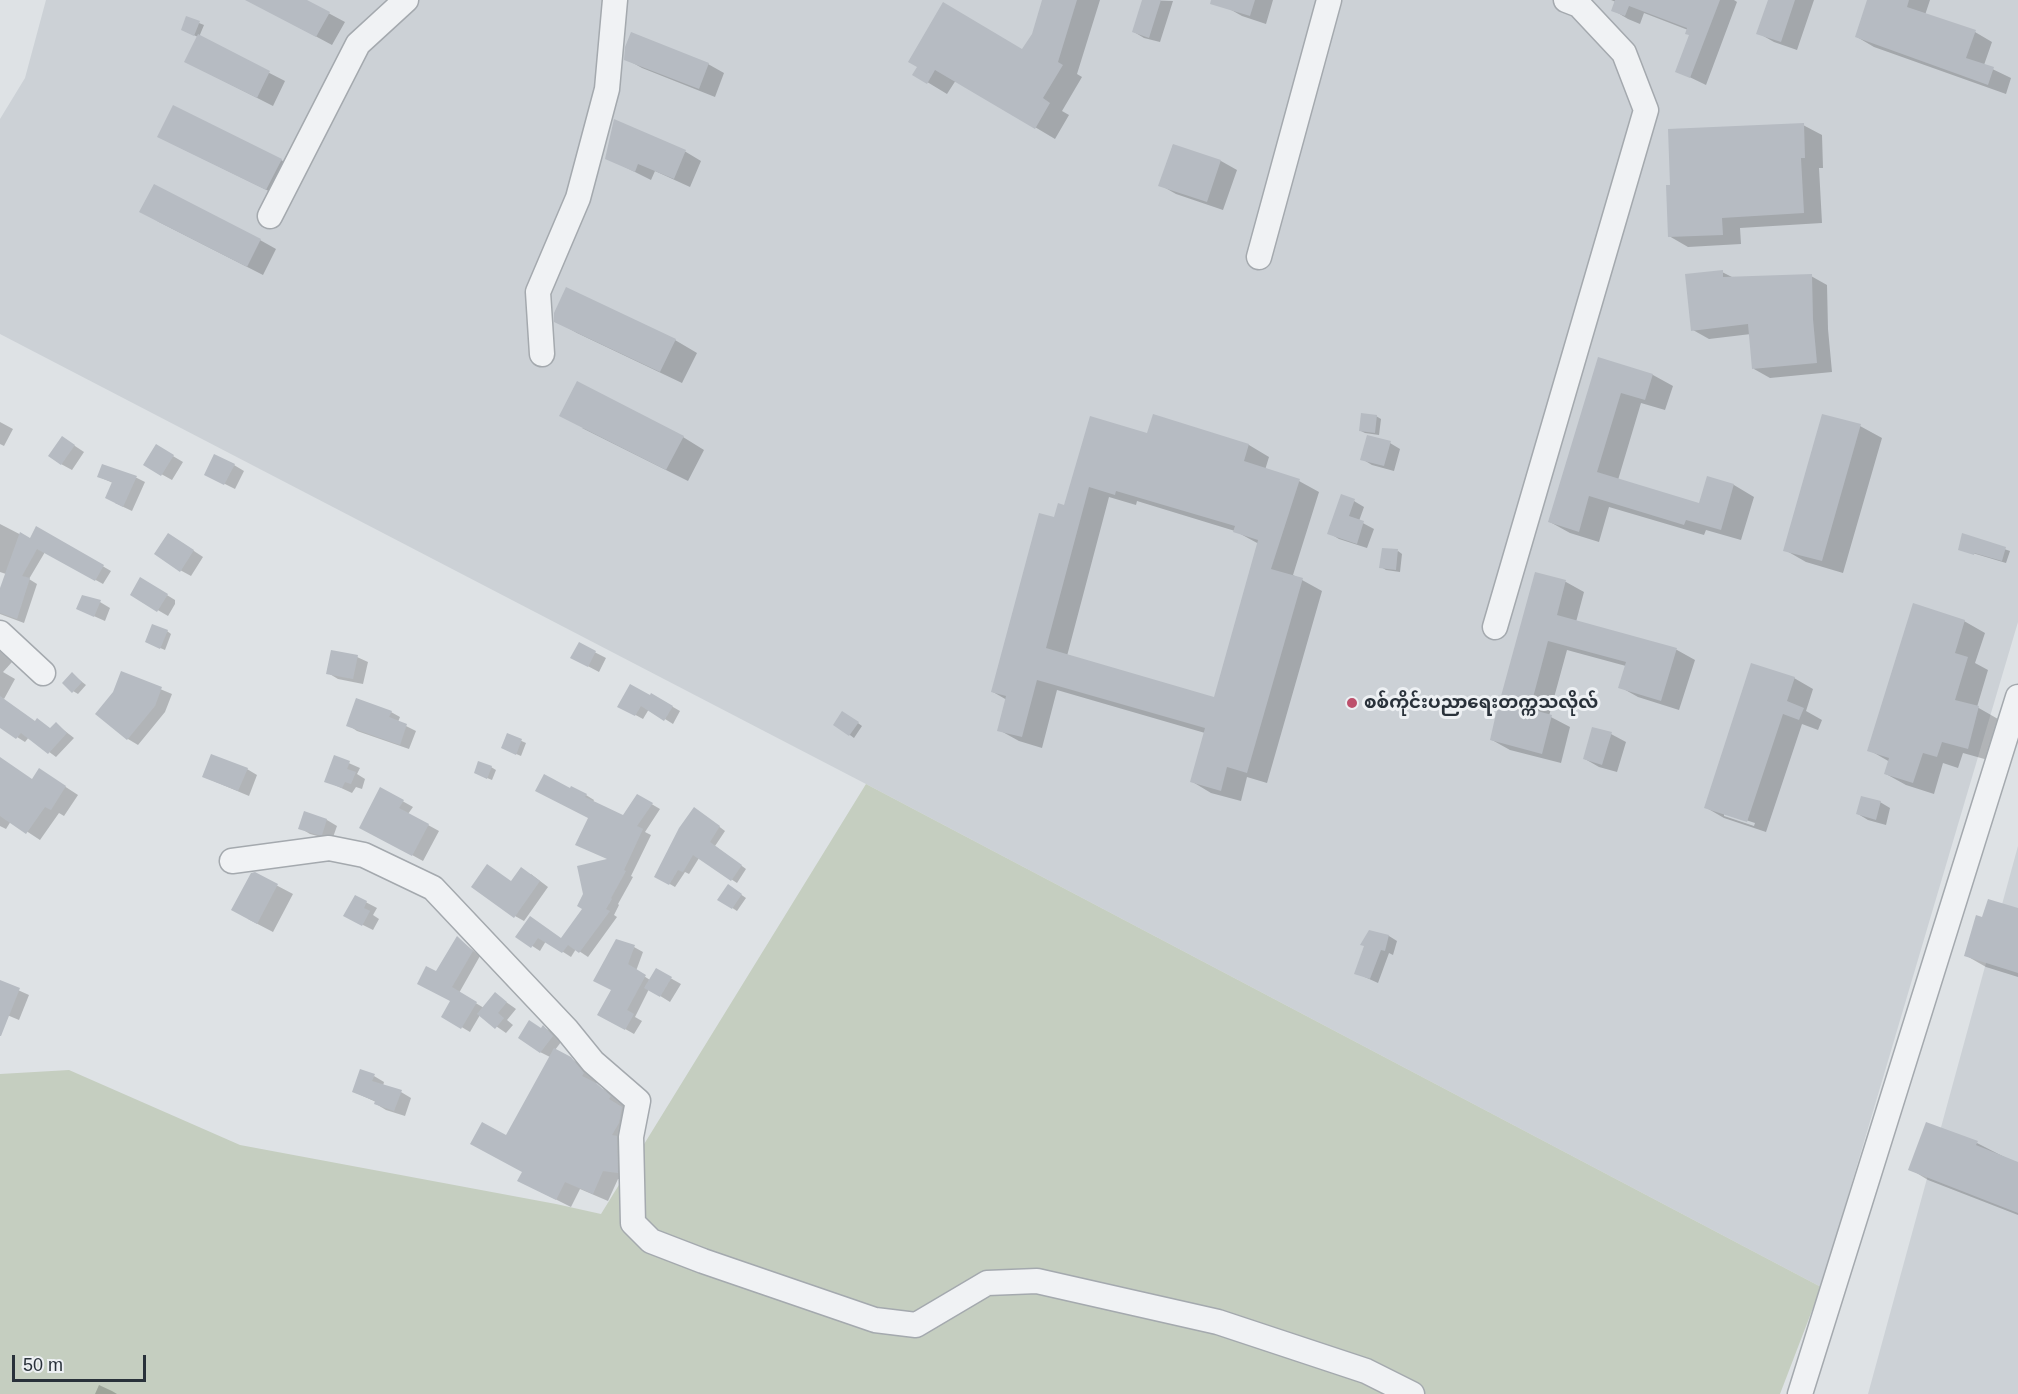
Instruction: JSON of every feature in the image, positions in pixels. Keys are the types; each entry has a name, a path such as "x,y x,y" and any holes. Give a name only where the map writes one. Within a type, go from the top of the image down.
{"street":[{"path":"270,216 358,45 406,0"},
{"path":"542,354 538,292 581,187 607,88 615,0"},
{"path":"1259,256 1329,0"},
{"path":"1495,627 1646,110 1624,53 1579,5 1566,0"},
{"path":"0,633 43,673"},
{"path":"1800,1394 2018,697"},
{"path":"232,861 329,848 364,855 433,888 567,1030 593,1062 638,1101 631,1137 633,1223 651,1240 703,1261 875,1320 916,1325 987,1283 1037,1281 1218,1323 1366,1371 1412,1394"}],"shaded area":[{"name":"စစ်ကိုင်းပညာရေးတက္ကသလိုလ်","path":"46,0 2018,0 2018,622 1821,1287 866,784 0,334 0,119 25,78"},
{"path":"2018,846 2018,1394 1868,1394"}],"green space":[{"path":"866,784 1821,1287 1780,1394 0,1394 0,1074 69,1070 240,1145 601,1214"}],"building":[{"path":"245,0 307,0 330,12 316,37"},
{"path":"1042,0 1077,0 1058,62 1063,65 1043,98 1050,103 1035,129 935,70 927,84 912,75 917,67 908,62 943,2 1022,49 1032,34"},
{"path":"1142,0 1161,0 1149,38 1132,32"},
{"path":"1211,0 1255,0 1250,16 1210,4"},
{"path":"1615,0 1720,0 1690,78 1675,72 1689,35 1685,34 1687,28 1629,6 1625,16 1611,11"},
{"path":"1768,0 1795,0 1781,42 1756,34"},
{"path":"1867,0 1909,0 1907,7 1976,30 1966,58 1994,67 1988,85 1855,37"},
{"path":"186,16 200,21 194,36 181,30"},
{"path":"631,32 709,63 699,89 624,60 625,47"},
{"path":"198,34 270,71 257,98 184,62"},
{"path":"173,105 282,159 266,190 157,137"},
{"path":"614,119 686,150 674,179 638,164 635,172 605,159"},
{"path":"1804,123 1805,158 1801,158 1804,213 1722,218 1723,235 1668,237 1666,185 1670,185 1668,129"},
{"path":"1173,144 1221,160 1207,202 1158,186"},
{"path":"154,184 261,239 247,267 139,212"},
{"path":"1723,270 1723,277 1812,274 1817,363 1752,369 1748,324 1691,331 1685,274"},
{"path":"566,287 676,339 660,372 554,322 554,313"},
{"path":"1598,357 1653,374 1645,400 1621,393 1597,472 1699,503 1707,476 1734,484 1721,530 1686,520 1684,525 1589,496 1579,532 1548,522"},
{"path":"577,381 684,436 666,470 559,416"},
{"path":"1361,413 1377,415 1375,433 1359,431"},
{"path":"1153,414 1249,444 1244,461 1300,479 1271,569 1303,578 1247,773 1227,767 1221,791 1190,782 1205,728 1037,680 1022,737 997,731 1006,696 991,692 1039,513 1054,517 1058,503 1064,505 1090,416 1147,433","holes":["1089,487 1115,495 1116,491 1235,526 1233,532 1258,540 1214,697 1046,648"]},
{"path":"1822,414 1861,424 1822,561 1783,551"},
{"path":"1367,435 1391,441 1384,466 1360,460"},
{"path":"62,436 75,445 61,465 48,456"},
{"path":"156,444 174,455 161,476 143,465"},
{"path":"214,454 235,464 224,485 204,475"},
{"path":"102,464 137,476 123,507 105,498 112,482 97,477"},
{"path":"1341,494 1355,499 1349,516 1364,521 1357,544 1327,534"},
{"path":"36,526 104,565 95,581 37,549 22,576 30,578 17,619 0,613 0,588 20,532 30,538"},
{"path":"168,533 194,550 180,572 154,554"},
{"path":"1962,533 2006,547 2002,561 1958,550"},
{"path":"1382,548 1398,549 1396,570 1379,568"},
{"path":"1535,572 1566,580 1557,615 1677,648 1661,701 1618,688 1626,662 1548,641 1530,709 1552,715 1542,754 1490,740"},
{"path":"140,577 168,594 157,612 130,595"},
{"path":"82,595 101,600 94,617 76,609"},
{"path":"1913,603 1965,620 1955,653 1968,657 1955,700 1979,706 1968,749 1942,742 1937,757 1923,753 1913,783 1884,774 1889,758 1867,751"},
{"path":"152,624 168,630 160,649 145,642"},
{"path":"579,642 596,651 588,667 570,658"},
{"path":"331,650 358,655 353,679 326,674"},
{"path":"1751,663 1795,677 1787,701 1804,708 1799,720 1783,714 1747,822 1704,808"},
{"path":"121,671 162,687 155,706 127,740 95,714 113,692"},
{"path":"72,672 82,682 72,693 62,683"},
{"path":"630,684 673,706 664,721 641,706 635,716 617,707"},
{"path":"0,696 35,721 37,718 50,728 56,722 67,733 48,754 21,733 16,739 0,728"},
{"path":"356,698 392,711 389,717 407,724 400,745 346,726"},
{"path":"842,711 859,722 849,736 833,725"},
{"path":"1592,727 1612,732 1602,765 1583,759"},
{"path":"507,733 522,739 516,755 501,748"},
{"path":"211,754 248,768 238,791 202,777"},
{"path":"334,755 350,761 347,769 356,772 351,784 345,782 342,788 324,782"},
{"path":"0,757 32,779 39,768 66,786 51,810 45,807 26,834 0,816"},
{"path":"478,761 492,766 487,779 474,773"},
{"path":"544,774 587,794 585,797 623,815 637,794 653,803 637,826 643,829 624,870 626,871 606,909 610,911 579,953 568,945 562,953 538,938 531,948 515,937 530,916 561,938 582,909 577,906 583,894 577,866 607,859 575,845 588,818 535,791"},
{"path":"380,787 404,800 399,808 429,824 412,856 359,828"},
{"path":"1861,796 1881,801 1876,820 1856,814"},
{"path":"694,807 720,826 710,842 742,865 731,881 693,855 683,872 678,870 669,885 654,877 679,828"},
{"path":"304,811 327,819 322,835 298,829"},
{"path":"487,864 511,881 521,867 540,881 514,918 471,887"},
{"path":"255,872 278,884 257,924 231,910 251,873"},
{"path":"728,884 742,894 732,909 717,900"},
{"path":"355,895 367,901 364,908 370,911 362,926 343,916"},
{"path":"1988,899 2018,908 2018,973 1964,956 1976,915 1982,917"},
{"path":"1369,930 1389,935 1385,951 1381,950 1370,979 1354,974 1364,946 1360,945"},
{"path":"457,936 473,951 452,987 477,1002 461,1029 441,1017 450,1001 417,984 426,966 436,971"},
{"path":"616,939 635,945 628,964 646,975 627,1010 634,1014 625,1030 597,1015 611,990 593,981"},
{"path":"656,968 672,977 660,997 644,988"},
{"path":"0,980 20,988 1,1036 0,1036"},
{"path":"495,992 507,1002 498,1013 504,1018 495,1029 477,1014"},
{"path":"529,1020 541,1028 543,1025 553,1036 540,1053 518,1038"},
{"path":"554,1048 571,1057 584,1073 582,1076 596,1083 611,1096 609,1099 622,1107 619,1123 612,1135 617,1136 618,1173 603,1171 593,1194 565,1182 556,1200 517,1181 522,1172 470,1144 482,1122 506,1135"},
{"path":"360,1069 375,1074 372,1081 402,1090 394,1111 374,1104 375,1101 352,1092"},
{"path":"1926,1122 1978,1141 1976,1145 2018,1162 2018,1213 1908,1170"}],"place":[{"name":"စစ်ကိုင်းပညာရေးတက္ကသလိုလ်","path":"1352,703"}]}
